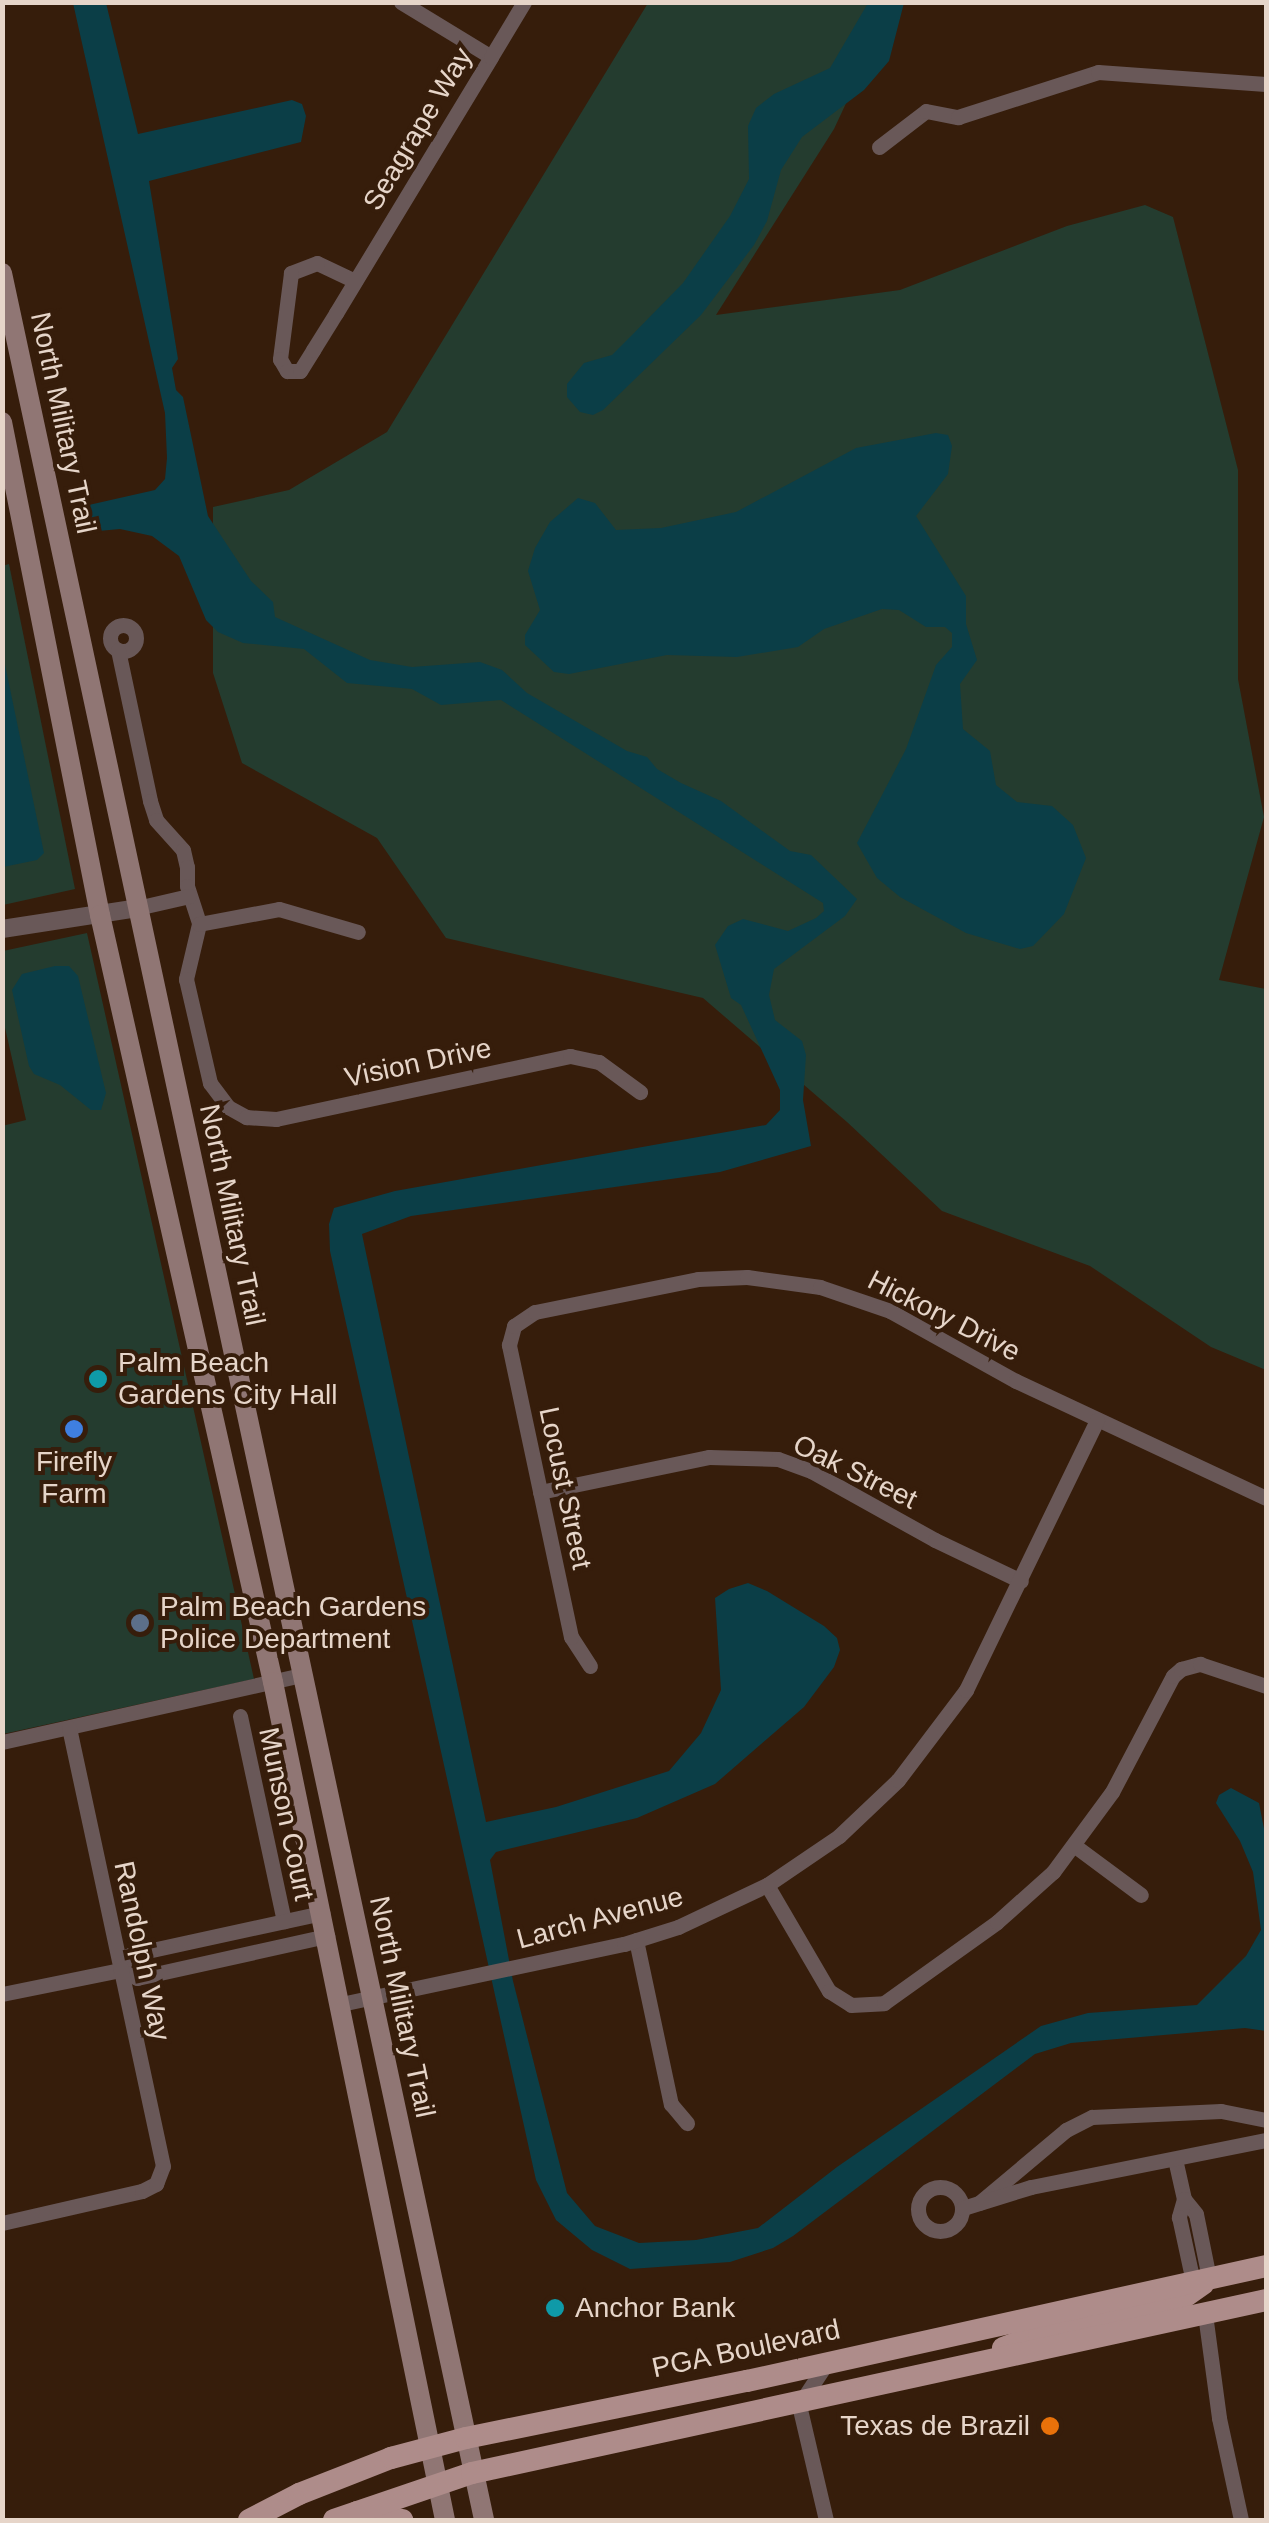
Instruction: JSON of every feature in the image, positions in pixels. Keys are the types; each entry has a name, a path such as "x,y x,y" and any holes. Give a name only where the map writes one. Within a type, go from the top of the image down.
{"main road":[{"name":"North Military Trail","path":"2,273 484,2520"},
{"path":"2,422 100,915 273,1682 445,2520"},
{"name":"PGA Boulevard","path":"248,2520 299,2494 466,2438 789,2372 1266,2266"},
{"path":"1205,2314 1215,2296 1266,2276"},
{"path":"984,2364 1008,2344 1038,2334 1176,2303 1201,2280"},
{"path":"344,2516 472,2473 1266,2300"},
{"path":"694,2426 709,2414 762,2398 776,2390 789,2372"},
{"path":"344,2516 402,2520"}],"street":[{"path":"401,2 491,57"},
{"name":"Seagrape Way","path":"355,282 318,264 292,273 280,358 287,371 300,371 355,282 524,2"},
{"path":"879,147 926,111 958,118 1098,72 1266,84"},
{"path":"118,650 150,801 156,820 183,850 189,896 199,924 279,908 358,932"},
{"path":"2,929 72,915 100,915 189,896"},
{"name":"Vision Drive","path":"199,924 186,978 210,1083 237,1113 266,1120 570,1056 599,1062 640,1092"},
{"name":"Hickory Drive","path":"521,1319 535,1312 686,1280 784,1280 856,1297 890,1311 999,1373 1266,1498"},
{"name":"Locust Street","path":"521,1319 510,1345 572,1637 590,1666"},
{"name":"Larch Avenue","path":"342,2004 636,1940 716,1912 767,1886 839,1836 925,1749 966,1690 1097,1420"},
{"name":"Oak Street","path":"540,1492 708,1456 778,1459 810,1470 935,1540 1020,1580"},
{"path":"767,1886 829,1990 852,2005 875,2006 893,1998 1016,1907 1075,1846 1112,1792 1173,1676 1181,1669 1200,1664 1266,1686"},
{"path":"2,1742 302,1675"},
{"name":"Munson Court","path":"240,1716 284,1921"},
{"name":"Randolph Way","path":"2,2223 142,2191 156,2184 163,2166 69,1728"},
{"path":"1075,1846 1141,1896"},
{"path":"120,1970 129,1955 322,1913"},
{"path":"2,1994 120,1970 137,1978 327,1936"},
{"path":"636,1940 671,2104 687,2123"},
{"path":"1266,2120 1221,2111 1092,2117 1066,2130 971,2206 1031,2187 1266,2140"},
{"path":"1175,2160 1184,2199 1196,2214 1201,2280"},
{"path":"1205,2314 1219,2418 1241,2520"},
{"path":"826,2364 799,2404 826,2520"}],"green space":[{"path":"648,3 893,3 834,129 716,315 900,290 1067,226 1145,205 1173,217 1238,470 1238,679 1264,817 1219,980 1266,989 1266,1370 1211,1347 1090,1266 942,1211 847,1122 703,998 446,938 377,838 242,763 213,673 213,507 289,490 387,432"},
{"path":"9,564 75,889 3,905 2,566"},
{"path":"87,933 254,1679 3,1734 2,1126 26,1120 3,1019 3,951"}],"water":[{"path":"73,3 106,3 138,134 292,100 302,104 306,116 301,142 149,181 178,359 172,368 176,390 183,397 208,516 251,581 273,602 275,617 370,660 412,667 480,662 502,670 527,693 627,751 647,757 657,769 681,783 721,801 790,851 811,855 857,899 845,916 774,969 769,995 775,1020 802,1041 806,1055 803,1100 811,1146 720,1172 411,1216 362,1234 486,1822 556,1807 669,1771 701,1733 721,1690 715,1598 729,1589 748,1583 767,1591 824,1626 837,1638 840,1650 834,1667 804,1707 715,1784 637,1818 496,1852 490,1860 513,1981 567,2193 595,2226 639,2243 696,2240 758,2228 837,2167 1041,2026 1088,2013 1197,2005 1246,1956 1261,1930 1253,1872 1240,1841 1216,1803 1219,1795 1231,1788 1259,1803 1266,1839 1266,2031 1245,2028 1071,2043 1035,2054 793,2236 773,2248 730,2262 630,2269 592,2250 556,2220 536,2180 330,1251 329,1224 334,1208 395,1191 766,1125 780,1110 780,1090 741,1005 731,998 715,945 728,926 743,919 788,931 816,918 824,911 823,903 501,700 441,705 412,689 347,683 304,649 243,643 218,632 206,620 179,556 152,536 120,529 77,533 71,509 155,490 165,479 167,458 165,413"},
{"path":"868,3 904,3 889,61 864,90 802,137 781,170 767,221 754,245 701,315 603,410 593,415 580,412 567,397 567,384 584,363 612,355 683,283 730,216 749,179 748,126 756,108 774,94 830,68"},
{"path":"936,433 948,435 952,446 948,474 916,516 966,596 966,624 977,660 960,684 963,729 990,751 996,785 1017,802 1052,806 1073,825 1086,858 1064,914 1033,946 1020,949 966,933 900,897 877,878 857,843 906,749 936,665 952,647 952,633 945,627 926,627 899,610 882,609 824,629 798,647 737,657 667,655 569,674 554,672 525,645 525,635 540,610 528,571 535,548 550,522 578,498 595,503 616,530 661,528 736,512 856,448"},
{"path":"3,655 44,853 37,860 3,867"},
{"path":"69,966 78,976 106,1093 101,1110 91,1110 60,1085 34,1074 29,1066 12,990 22,974"}],"place":[{"name":"Palm Beach Gardens City Hall","path":"98,1379"},
{"name":"Firefly Farm","path":"74,1429"},
{"name":"Palm Beach Gardens Police Department","path":"140,1623"},
{"name":"Anchor Bank","path":"555,2308"},
{"name":"Texas de Brazil","path":"1050,2426"}]}
